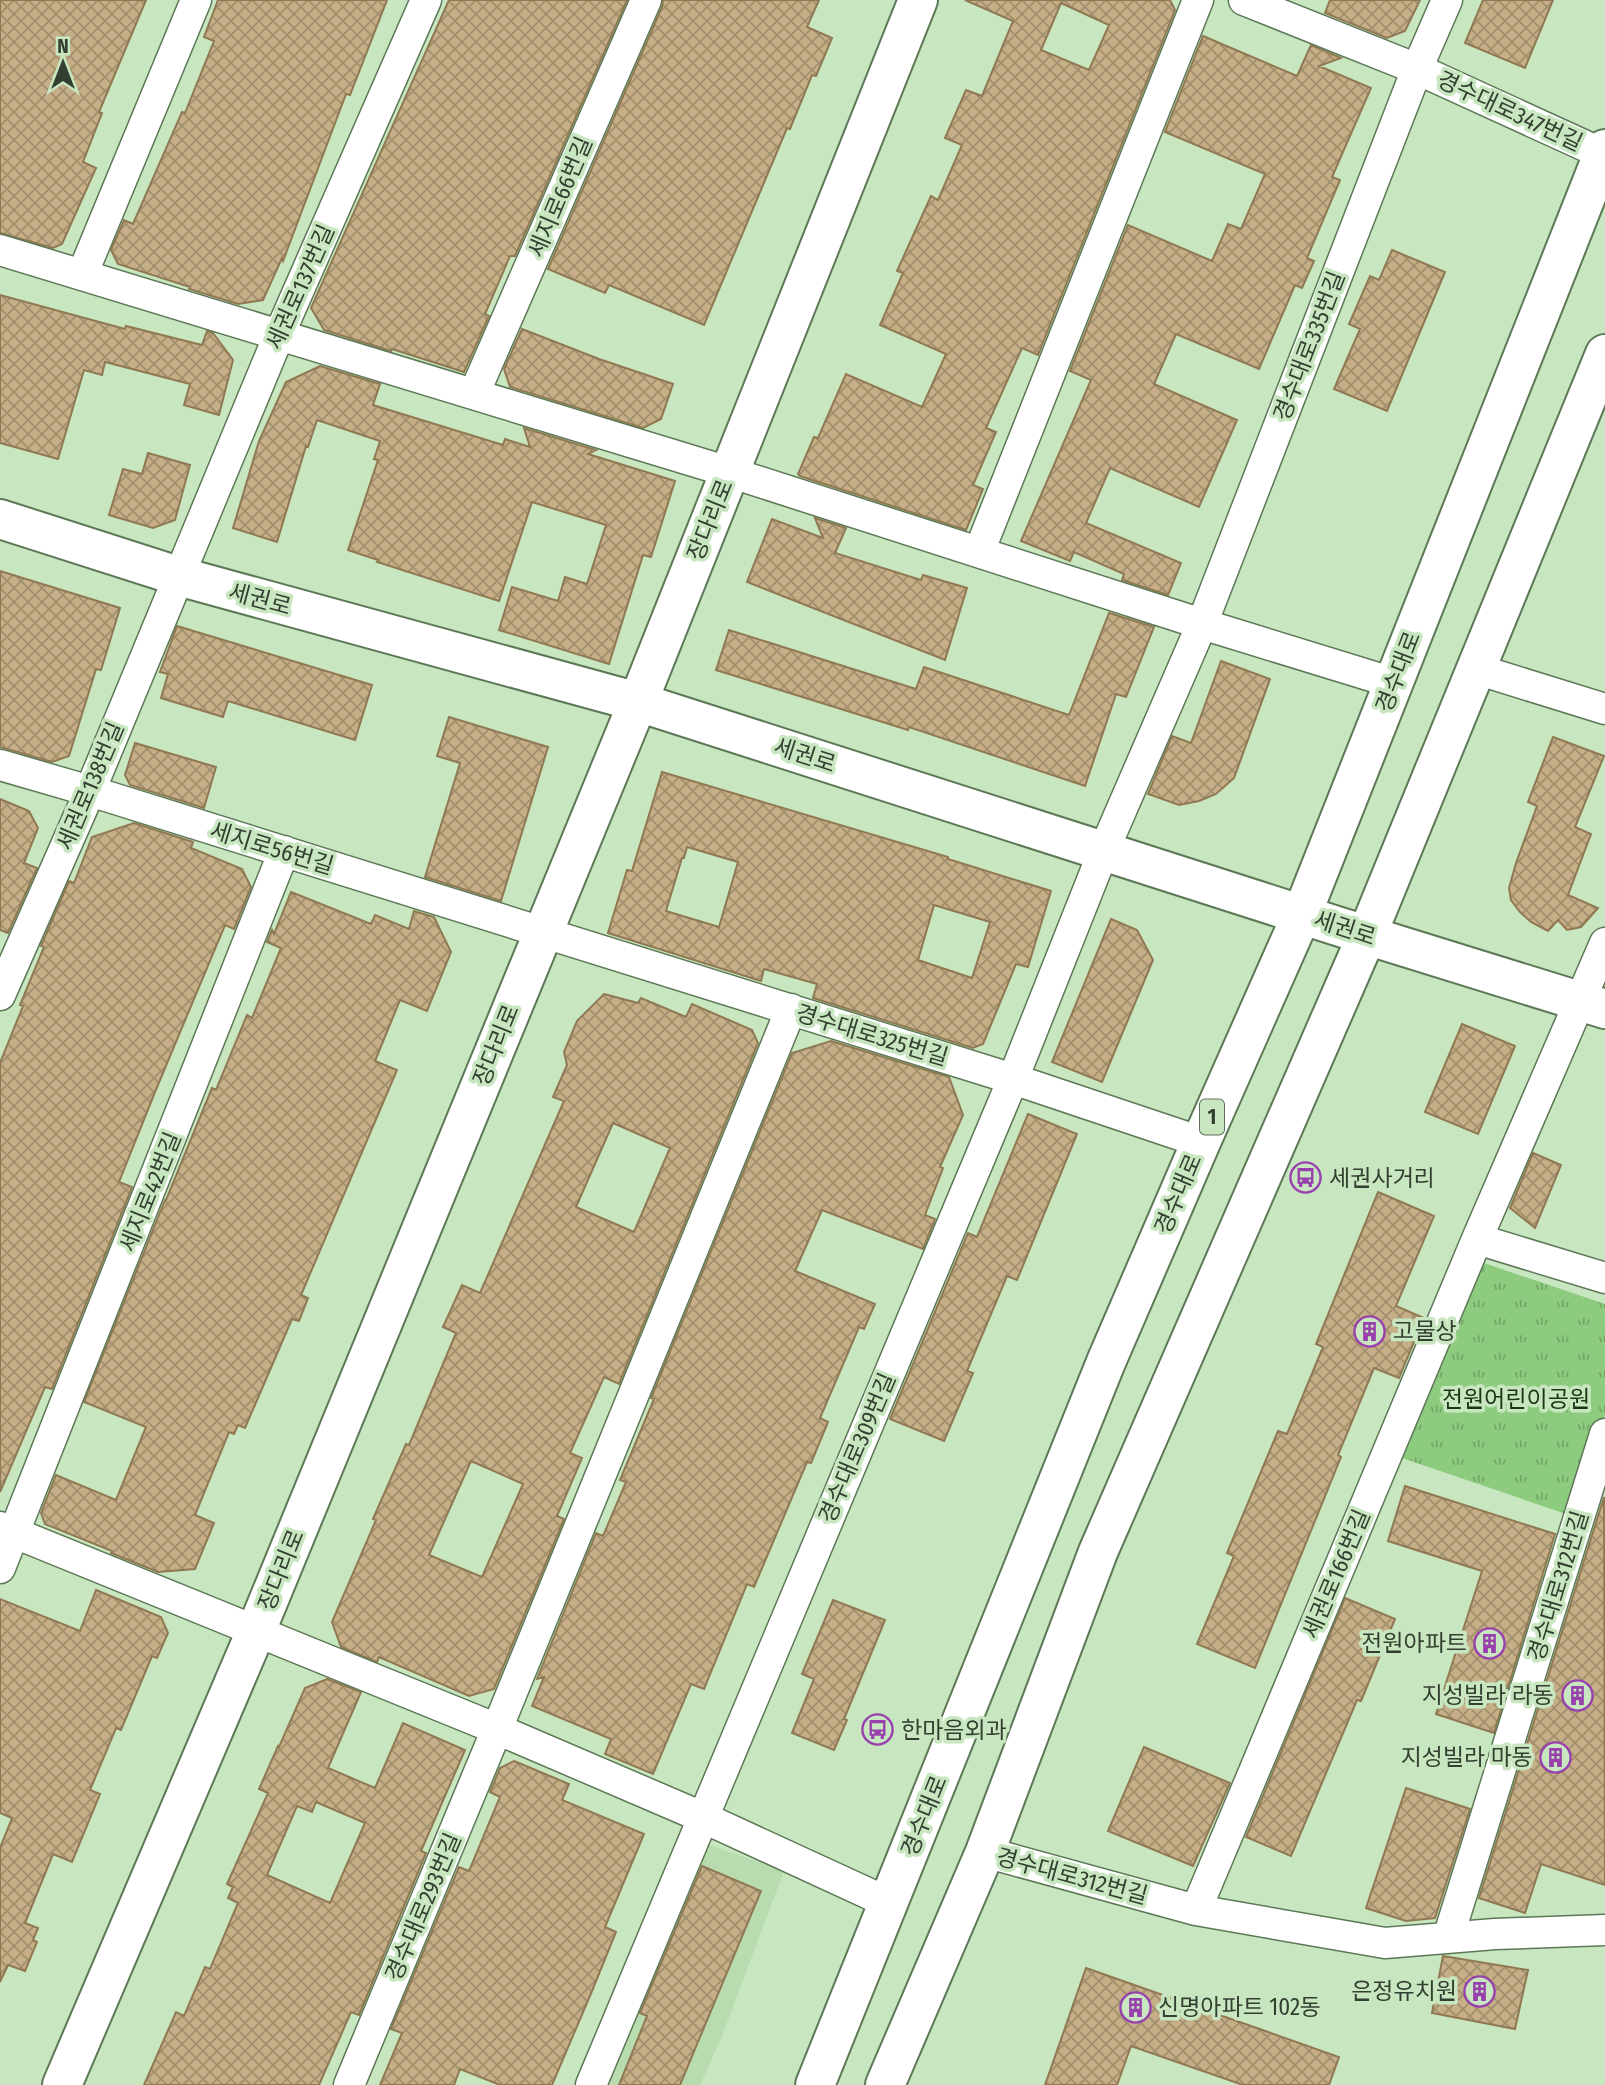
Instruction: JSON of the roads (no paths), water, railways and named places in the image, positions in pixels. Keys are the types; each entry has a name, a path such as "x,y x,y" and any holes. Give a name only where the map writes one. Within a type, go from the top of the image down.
{"main road":[{"name":"장다리로","path":"62,2085 256,1631 638,702 918,0"},
{"name":"경수대로","path":"815,2085 1106,1362 1302,914 1604,151"},
{"path":"885,2085 985,1852 1098,1552 1367,935 1605,355"},
{"name":"세권로","path":"0,519 178,576 638,702 1593,1005"}],"street":[{"path":"82,275 196,0"},
{"name":"세권로137번길","path":"178,576 279,335 426,0"},
{"name":"세지로66번길","path":"474,394 646,0"},
{"path":"979,552 1198,0"},
{"name":"경수대로347번길","path":"1244,0 1417,69 1604,151"},
{"name":"경수대로347번길","path":"1417,69 1447,0"},
{"name":"경수대로335번길","path":"1104,850 1202,624 1417,69"},
{"path":"0,250 729,472 1394,683"},
{"name":"세권로138번길","path":"0,995 90,791 178,576"},
{"path":"1476,669 1605,709"},
{"name":"세지로56번길","path":"0,765 542,932"},
{"name":"경수대로309번길","path":"702,1817 1013,1079 1104,850"},
{"name":"세지로42번길","path":"0,1568 8,1530 284,851"},
{"name":"경수대로325번길","path":"542,932 1013,1079 1201,1142"},
{"name":"세권로166번길","path":"1196,1910 1477,1239 1593,1005 1605,943"},
{"path":"497,1729 790,1009"},
{"path":"1477,1239 1605,1278"},
{"name":"경수대로312번길","path":"1448,1938 1605,1434"},
{"path":"8,1530 497,1729 702,1817 889,1903"},
{"name":"경수대로293번길","path":"349,2085 497,1729"},
{"path":"591,2085 702,1817"},
{"name":"경수대로312번길","path":"985,1852 1196,1910 1385,1943 1495,1934 1605,1930"}],"place":[{"name":"세권사거리","path":"1306,1178"},
{"name":"고물상","path":"1370,1331"},
{"name":"전원아파트","path":"1490,1643"},
{"name":"지성빌라 라동","path":"1577,1695"},
{"name":"한마음외과","path":"878,1730"},
{"name":"지성빌라 마동","path":"1556,1757"},
{"name":"은정유치원","path":"1480,1991"},
{"name":"신명아파트 102동","path":"1135,2007"}],"park label":[{"name":"전원어린이공원","path":"1516,1399"}]}
